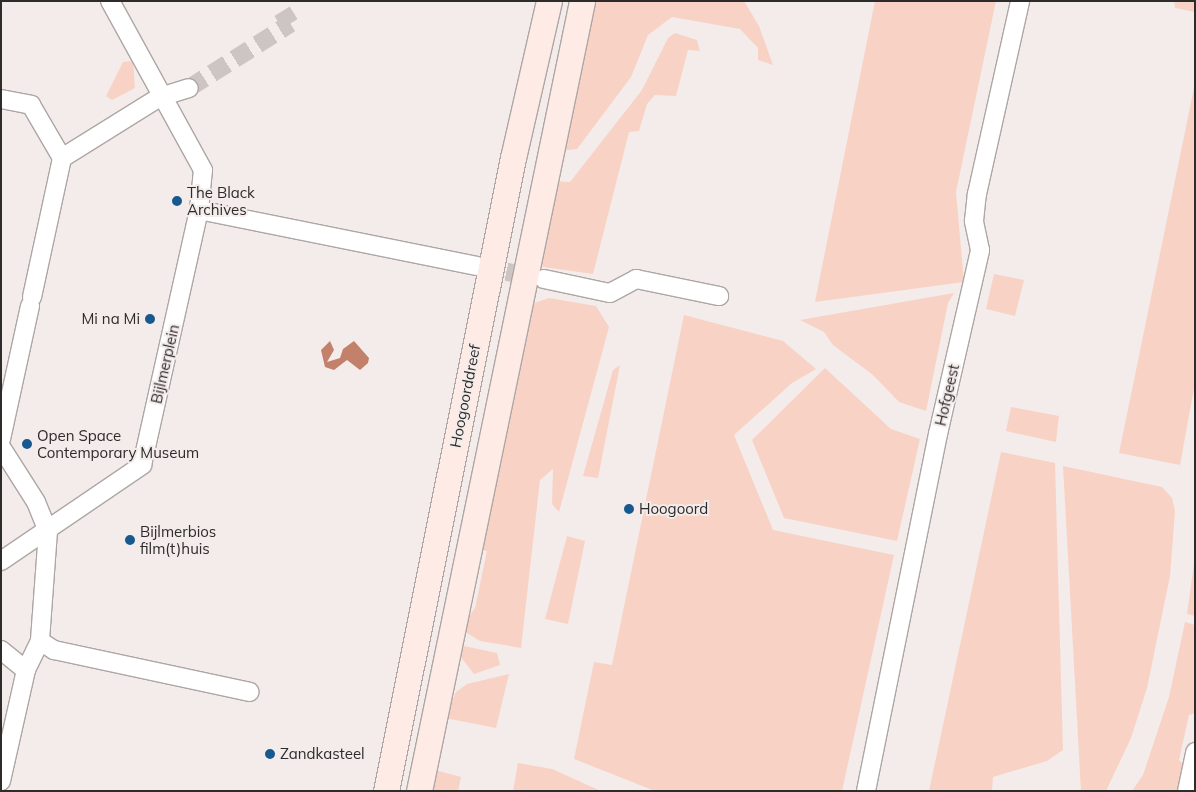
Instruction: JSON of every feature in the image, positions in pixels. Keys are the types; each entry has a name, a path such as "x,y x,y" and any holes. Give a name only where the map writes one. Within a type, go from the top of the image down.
{"street":[{"name":"Bijlmerplein","path":"1,561 142,465 199,210 203,170 160,97 110,1"},
{"name":"Hoogoorddreef","path":"386,791 419,623 549,1"},
{"path":"419,791 582,1"},
{"name":"Hofgeest","path":"866,791 938,434 980,250 974,221 977,194 1020,1"},
{"path":"62,158 160,97 190,88"},
{"path":"1,99 31,105 62,158 31,302 25,358 1,439"},
{"path":"199,210 477,266"},
{"path":"544,279 610,293 636,279 719,296"},
{"path":"1,447 36,502 48,530 40,641 26,670 1,781"},
{"path":"40,641 54,650 250,692"},
{"path":"1,650 26,670"},
{"path":"1186,791 1195,752"}],"shaded area":[{"path":"594,1 744,1 759,26 773,65 758,60 758,48 740,29 672,17 648,35 631,77 577,149 560,151"},
{"path":"875,1 996,1 956,192 964,282 815,302"},
{"path":"1174,1 1195,1 1195,12 1175,8"},
{"path":"675,33 697,40 700,51 688,50 676,96 655,95 647,104 639,131 629,132 593,274 537,266 553,181 570,182 642,90 668,38"},
{"path":"133,61 135,88 112,100 106,96 123,62"},
{"path":"1195,83 1195,383 1180,465 1119,453"},
{"path":"994,274 1024,280 1015,316 986,309"},
{"path":"954,293 948,303 926,411 899,402 873,375 833,345 824,332 800,320"},
{"path":"549,298 596,306 609,327 559,512 552,504 553,469 540,480 521,648 480,641 460,629 475,608 487,551 476,549 529,305"},
{"path":"684,315 783,341 816,369 792,383 734,435 773,530 894,555 842,791 655,791 574,759 594,662 612,665"},
{"path":"330,341 334,350 327,362 340,358 343,349 354,341 369,358 368,363 360,370 347,360 334,370 325,367 321,350"},
{"path":"620,365 598,478 583,476 613,370"},
{"path":"825,368 891,429 920,439 897,541 784,518 752,440"},
{"path":"1011,407 1059,416 1056,442 1006,431"},
{"path":"1001,452 1055,463 1063,750 1047,761 993,777 992,791 929,791"},
{"path":"1063,466 1162,487 1172,498 1175,511 1170,576 1147,688 1131,738 1106,791 1081,791"},
{"path":"567,536 585,541 568,624 545,619"},
{"path":"1195,557 1195,616 1187,614"},
{"path":"1185,622 1195,625 1195,713 1189,715 1179,760 1185,766 1179,791 1132,791 1143,775 1169,697"},
{"path":"464,646 497,653 500,665 474,674 460,656"},
{"path":"509,674 496,728 445,718 456,692 467,684"},
{"path":"518,763 552,769 601,791 513,791"},
{"path":"435,770 461,777 458,791 426,791"}],"tunnel":[{"path":"189,88 290,24 282,11"},
{"path":"480,266 536,278"}],"place":[{"name":"The Black Archives","path":"177,201"},
{"name":"Mi na Mi","path":"150,319"},
{"name":"Open Space Contemporary Museum","path":"27,444"},
{"name":"Hoogoord","path":"629,509"},
{"name":"Bijlmerbios film(t)huis","path":"130,540"},
{"name":"Zandkasteel","path":"270,754"}]}
